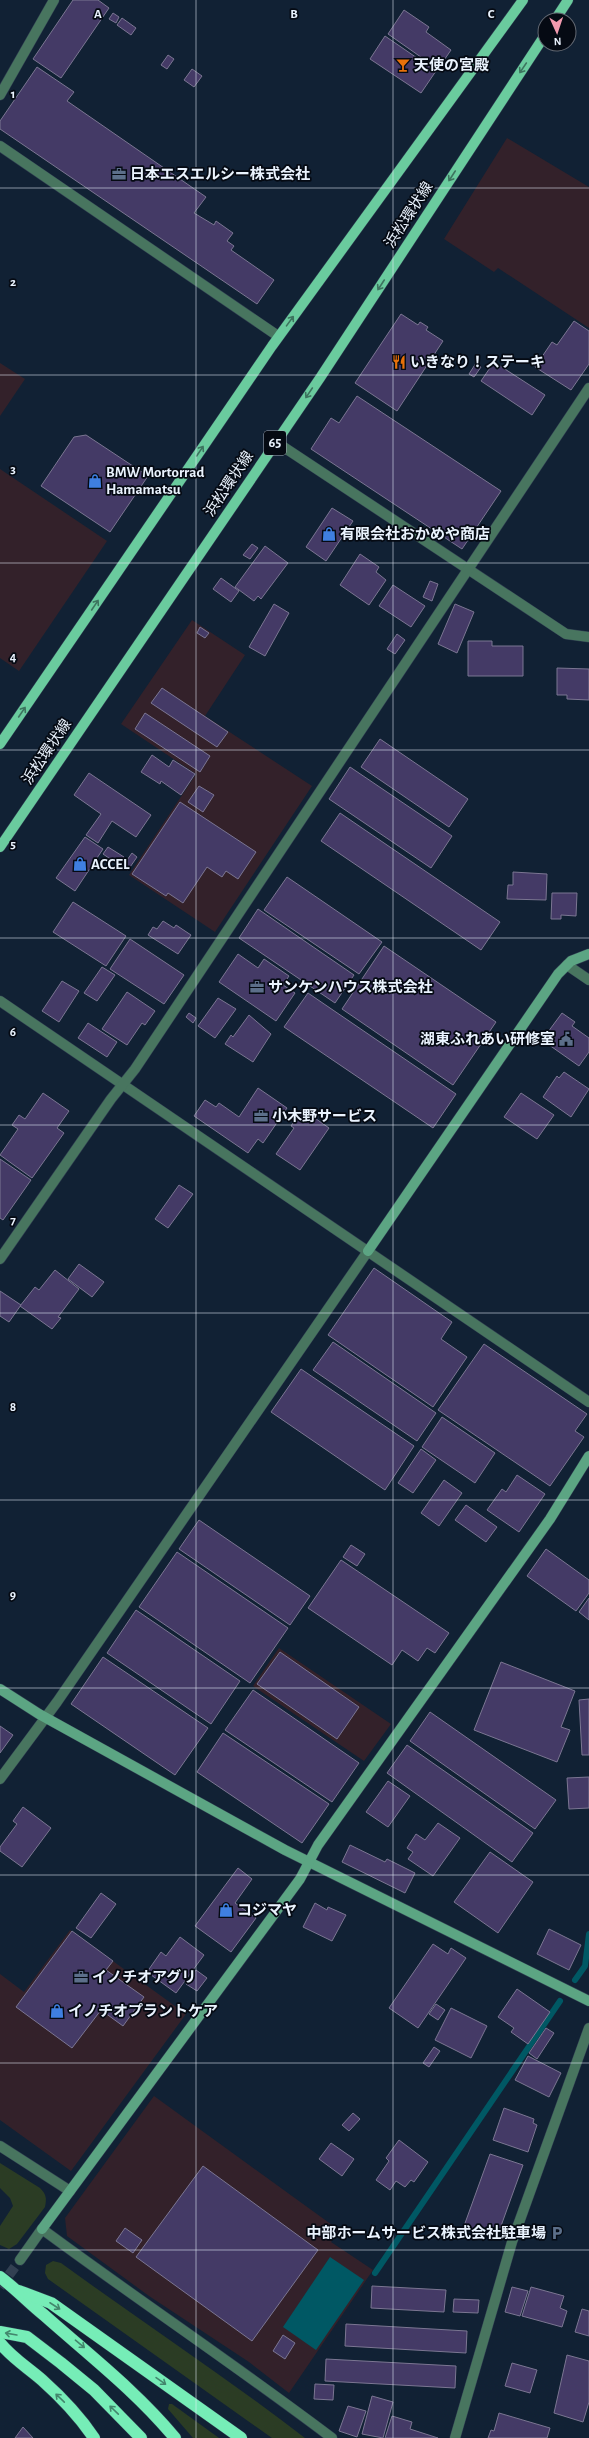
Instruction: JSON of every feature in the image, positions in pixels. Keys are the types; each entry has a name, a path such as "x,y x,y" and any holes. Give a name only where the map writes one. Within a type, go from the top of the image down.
{"highway":[{"path":"0,2277 19,2291 43,2315 112,2371 175,2438"},
{"path":"19,2291 51,2303 241,2438"},
{"path":"0,2332 27,2337 61,2362 94,2390 141,2438"},
{"path":"0,2342 12,2358 41,2380 68,2405 94,2438"}],"main road":[{"path":"0,744 278,336 523,0"},
{"path":"560,12 568,0"},
{"name":"浜松環状線","path":"0,847 276,442 537,47"}],"street":[{"path":"0,95 54,0"},
{"path":"0,146 278,336"},
{"path":"0,1259 123,1084 589,388"},
{"path":"276,442 566,634 589,637"},
{"path":"0,1779 45,1718 558,974 567,965 579,957 589,954"},
{"path":"567,965 589,980"},
{"path":"0,1000 589,1402"},
{"path":"20,2260 300,1879 318,1845 550,1519 589,1456"},
{"path":"0,1689 45,1718 309,1862 589,2001"},
{"path":"455,2438 512,2242 589,2028"},
{"path":"0,2146 70,2191"},
{"path":"42,2229 144,2303 243,2370 332,2438"}],"shaded area":[{"path":"507,138 589,187 589,328 498,268 494,272 444,239"},
{"path":"0,363 25,379 0,416"},
{"path":"0,469 107,541 19,671 0,658"},
{"path":"192,620 245,655 205,716 312,786 215,932 129,875 196,774 121,724"},
{"path":"279,1648 391,1724 364,1761 253,1686"},
{"path":"70,1930 186,2014 71,2171 0,2120 0,1974 24,1992"},
{"path":"154,2096 339,2230 331,2242 373,2270 289,2393 249,2362 149,2296 67,2236 65,2218"},
{"path":"0,2163 40,2188 44,2192 46,2199 45,2207 17,2244 9,2249 0,2245 0,2226 13,2206 10,2198 0,2188"},
{"path":"330,2257 364,2280 316,2350 283,2327"},
{"path":"53,2261 61,2263 245,2393 305,2438 272,2438 48,2279 45,2273 46,2265"},
{"path":"169,2404 172,2404 219,2438 193,2438 168,2409"}],"building":[{"path":"73,0 98,0 109,8 61,78 33,59"},
{"path":"404,10 429,27 426,32 451,50 438,69 388,34"},
{"path":"113,13 119,17 116,23 109,19"},
{"path":"122,18 136,28 131,35 117,25"},
{"name":"天使の宮殿","path":"385,36 436,71 421,93 370,59"},
{"path":"168,55 174,59 167,69 161,65"},
{"path":"37,67 74,92 67,101 206,197 194,213 214,225 216,221 233,233 227,241 234,246 231,250 274,280 257,304 0,129 0,121"},
{"path":"192,69 202,76 194,87 184,80"},
{"name":"いきなり！ステーキ","path":"401,314 418,325 420,322 428,327 426,330 443,341 397,411 355,383"},
{"path":"574,321 589,331 589,364 571,390 535,367 552,342 557,345"},
{"path":"494,362 545,395 532,415 481,381"},
{"path":"476,363 481,367 474,377 469,374"},
{"path":"357,396 501,491 462,549 311,449 331,418 339,423"},
{"name":"BMW Mortorrad Hamamatsu","path":"86,435 148,476 110,532 41,486 74,437"},
{"path":"332,508 353,521 326,561 306,547"},
{"path":"252,544 258,548 250,559 243,555"},
{"path":"265,546 288,563 261,599 258,596 254,601 235,587"},
{"path":"360,554 379,567 376,572 386,580 369,605 340,585"},
{"path":"221,578 239,591 231,602 213,589"},
{"path":"430,581 438,584 432,601 423,597"},
{"path":"393,585 425,606 411,627 379,606"},
{"path":"274,604 289,613 265,656 249,647"},
{"path":"455,604 474,612 457,653 438,644"},
{"path":"200,627 209,633 205,638 197,633"},
{"path":"397,634 405,640 395,654 387,649"},
{"path":"468,641 492,641 492,646 523,646 523,676 468,676"},
{"path":"557,668 589,669 589,700 567,699 567,695 557,695"},
{"path":"162,688 228,732 217,747 151,703"},
{"path":"145,713 210,756 200,772 135,729"},
{"path":"380,739 468,799 449,827 361,767"},
{"path":"152,755 169,767 173,760 195,774 181,795 161,781 160,784 141,772"},
{"path":"350,767 452,836 431,868 329,799"},
{"path":"89,773 151,815 136,837 112,821 98,843 86,835 101,814 74,795"},
{"path":"199,786 214,795 203,812 188,802"},
{"path":"180,802 256,852 238,879 226,871 222,877 207,867 183,903 168,893 166,896 132,874"},
{"path":"340,813 500,922 481,950 321,841"},
{"name":"ACCEL","path":"85,837 103,849 75,891 56,878"},
{"path":"108,847 124,857 119,865 103,854"},
{"path":"132,853 137,857 128,870 122,867"},
{"path":"513,872 547,874 546,900 507,899 508,885 513,885"},
{"path":"287,877 382,942 359,974 264,910"},
{"path":"552,893 577,893 576,916 561,915 561,919 551,919"},
{"path":"73,902 126,936 106,966 53,932"},
{"path":"258,909 354,975 335,1003 239,938"},
{"path":"163,921 174,928 176,925 191,935 178,954 148,935 153,927 157,929"},
{"path":"130,939 184,975 164,1004 110,969"},
{"path":"384,946 496,1022 453,1085 342,1009"},
{"path":"238,954 258,968 264,959 289,976 283,985 295,993 276,1021 219,982"},
{"path":"102,967 115,975 97,1001 84,993"},
{"path":"62,981 79,991 59,1022 42,1011"},
{"path":"127,992 155,1011 145,1025 142,1023 127,1045 102,1029"},
{"path":"308,993 456,1094 433,1128 284,1027"},
{"path":"218,998 236,1009 215,1038 198,1026"},
{"path":"189,1013 196,1018 193,1023 186,1017"},
{"name":"湖東ふれあい研修室","path":"562,1013 575,1022 572,1026 589,1038 589,1052 579,1066 542,1040"},
{"path":"249,1015 271,1034 253,1062 225,1044 231,1035 233,1037"},
{"path":"88,1023 117,1042 107,1057 78,1038"},
{"path":"564,1072 589,1089 571,1117 543,1097 557,1076 559,1078"},
{"path":"258,1088 287,1108 263,1143 258,1139 248,1153 194,1116 205,1100 216,1107 219,1103 239,1117"},
{"path":"43,1093 69,1111 57,1128 64,1133 32,1178 0,1155 18,1129 12,1125 19,1115 25,1119"},
{"path":"521,1093 554,1115 537,1139 504,1117"},
{"path":"302,1109 329,1128 300,1170 276,1154 294,1128 291,1126"},
{"path":"0,1159 31,1180 3,1220 0,1218"},
{"path":"179,1185 193,1194 168,1228 155,1219"},
{"path":"79,1264 104,1282 92,1297 68,1279"},
{"path":"374,1268 452,1322 441,1339 467,1357 433,1407 328,1335"},
{"path":"55,1270 79,1289 58,1317 61,1318 52,1329 20,1306 35,1287 39,1290"},
{"path":"0,1291 21,1305 9,1322 0,1316"},
{"path":"333,1342 436,1413 417,1441 313,1370"},
{"path":"484,1344 587,1414 575,1431 584,1437 550,1486 438,1410"},
{"path":"301,1369 414,1446 385,1490 271,1412"},
{"path":"442,1417 495,1453 475,1483 422,1447"},
{"path":"421,1449 436,1460 413,1493 398,1483"},
{"path":"517,1475 545,1494 519,1532 487,1510 502,1489 506,1492"},
{"path":"444,1480 462,1493 439,1526 421,1513"},
{"path":"466,1505 497,1527 486,1542 455,1520"},
{"path":"199,1520 310,1596 290,1625 179,1549"},
{"path":"351,1545 365,1554 357,1566 343,1557"},
{"path":"546,1549 589,1580 589,1593 576,1611 527,1576"},
{"path":"177,1552 288,1628 250,1683 139,1607"},
{"path":"341,1560 449,1633 435,1653 427,1648 418,1661 402,1650 392,1665 308,1608"},
{"path":"589,1598 589,1620 579,1612"},
{"path":"136,1610 240,1681 211,1724 107,1653"},
{"path":"280,1652 359,1707 337,1739 257,1684"},
{"path":"103,1657 208,1728 175,1775 71,1704"},
{"path":"501,1662 575,1691 561,1727 570,1730 557,1762 474,1730"},
{"path":"253,1690 359,1763 332,1802 225,1730"},
{"path":"589,1699 589,1755 582,1755 579,1700"},
{"path":"430,1712 556,1800 535,1829 410,1741"},
{"path":"0,1726 13,1735 0,1753"},
{"path":"223,1733 329,1804 302,1843 197,1772"},
{"path":"407,1745 533,1833 512,1862 387,1773"},
{"path":"589,1777 589,1808 569,1809 567,1778"},
{"path":"388,1781 410,1796 388,1827 366,1812"},
{"path":"23,1807 51,1828 22,1867 0,1851 0,1847 17,1824 13,1821"},
{"path":"438,1823 460,1838 433,1876 408,1859 413,1852 407,1848 416,1834 425,1840"},
{"path":"350,1845 385,1862 387,1859 415,1873 405,1893 342,1862"},
{"path":"490,1852 533,1882 498,1933 454,1902"},
{"name":"コジマヤ","path":"238,1868 252,1879 235,1903 256,1918 231,1952 195,1926"},
{"path":"101,1893 116,1904 91,1938 76,1928"},
{"path":"315,1903 327,1910 328,1907 346,1915 332,1941 303,1927"},
{"path":"549,1929 581,1945 569,1970 537,1954"},
{"path":"72,1931 113,1961 106,1970 144,1997 123,2026 101,2010 72,2048 16,2007"},
{"path":"180,1937 204,1955 176,1993 147,1972 161,1952 166,1956"},
{"path":"433,1944 448,1954 451,1948 466,1958 418,2028 389,2008"},
{"path":"196,1970 207,1978 197,1991 186,1984"},
{"path":"517,1989 550,2012 528,2044 511,2032 514,2028 498,2017"},
{"path":"436,2004 445,2010 438,2020 429,2014"},
{"path":"451,2008 487,2026 471,2058 435,2040"},
{"path":"546,2028 554,2033 537,2059 529,2053"},
{"path":"434,2047 440,2051 429,2067 423,2063"},
{"path":"528,2056 561,2073 549,2097 515,2080"},
{"path":"504,2108 534,2119 533,2123 537,2125 528,2152 493,2140"},
{"path":"353,2113 360,2119 349,2131 342,2125"},
{"path":"399,2140 428,2162 414,2182 411,2180 405,2187 396,2181 390,2190 376,2180 389,2161 386,2158"},
{"path":"331,2143 354,2159 342,2176 319,2159"},
{"path":"490,2154 523,2165 497,2237 464,2226"},
{"path":"203,2166 318,2250 252,2341 136,2257"},
{"path":"125,2228 142,2240 133,2253 116,2241"},
{"path":"372,2286 446,2290 444,2312 371,2308"},
{"path":"512,2287 528,2291 520,2316 505,2312"},
{"path":"531,2287 564,2296 560,2308 567,2311 562,2327 522,2316"},
{"path":"454,2299 479,2300 478,2313 453,2312"},
{"path":"582,2309 589,2311 589,2336 575,2332"},
{"path":"346,2324 467,2331 466,2353 345,2346"},
{"path":"283,2335 295,2343 285,2359 273,2351"},
{"path":"567,2355 589,2361 589,2402 583,2422 554,2413"},
{"path":"326,2359 456,2366 455,2388 325,2381"},
{"path":"512,2363 537,2370 530,2393 505,2386"},
{"path":"315,2384 334,2385 333,2400 314,2399"},
{"path":"372,2396 393,2402 383,2438 362,2434"},
{"path":"348,2406 366,2411 357,2437 339,2431"},
{"path":"499,2413 550,2428 547,2438 488,2438 491,2430 494,2431"},
{"path":"392,2416 412,2422 410,2429 438,2438 385,2438"},
{"path":"23,2427 33,2438 15,2438"}],"waterway":[{"path":"575,1980 585,1966 589,1934"},
{"path":"375,2273 560,2001"}],"tunnel":[{"path":"0,2287 20,2260"}],"place":[{"name":"天使の宮殿","path":"403,65"},
{"name":"日本エスエルシー株式会社","path":"119,174"},
{"name":"いきなり！ステーキ","path":"399,362"},
{"name":"BMW Mortorrad Hamamatsu","path":"95,481"},
{"name":"有限会社おかめや商店","path":"329,534"},
{"name":"ACCEL","path":"80,864"},
{"name":"サンケンハウス株式会社","path":"257,987"},
{"name":"湖東ふれあい研修室","path":"566,1039"},
{"name":"小木野サービス","path":"261,1116"},
{"name":"コジマヤ","path":"226,1910"},
{"name":"イノチオアグリ","path":"81,1977"},
{"name":"イノチオプラントケア","path":"57,2011"},
{"name":"中部ホームサービス株式会社駐車場","path":"557,2233"}]}
